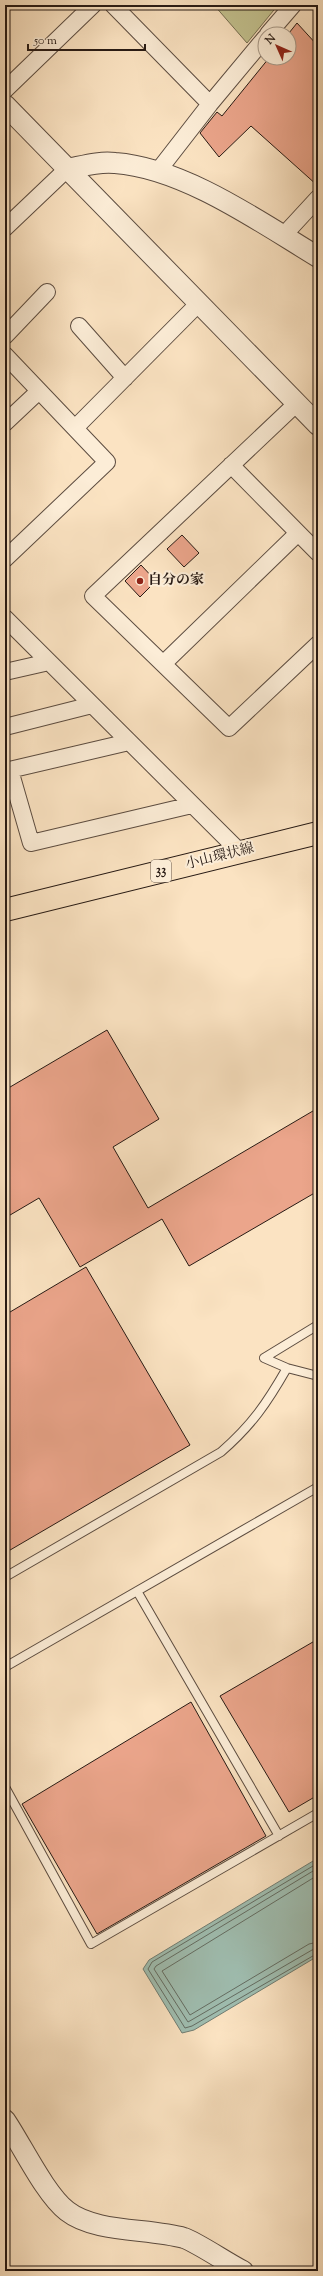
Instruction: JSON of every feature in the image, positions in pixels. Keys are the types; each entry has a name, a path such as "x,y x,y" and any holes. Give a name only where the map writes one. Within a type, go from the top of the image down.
{"main road":[{"name":"小山環状線","path":"5,910 318,833"}],"street":[{"path":"5,90 93,5"},
{"path":"113,5 210,104"},
{"path":"275,26 293,5"},
{"path":"158,171 210,104 257,48"},
{"path":"5,105 318,425"},
{"path":"5,228 67,169 93,164 115,163 158,171 215,197 318,257"},
{"path":"283,236 318,198"},
{"path":"5,336 47,292"},
{"path":"75,428 199,304"},
{"path":"79,326 125,378"},
{"path":"5,355 107,462 5,559"},
{"path":"5,423 40,391"},
{"path":"297,403 93,596 229,728 318,644"},
{"path":"231,465 318,553"},
{"path":"163,664 298,533"},
{"path":"7,624 49,662 240,852"},
{"path":"5,672 49,662"},
{"path":"5,727 92,705"},
{"path":"129,742 8,771 31,843 192,805"},
{"path":"5,2120 53,2196 66,2211 84,2221 113,2228 154,2231 186,2239 243,2271"}],"lane":[{"path":"318,1325 264,1358 287,1368 318,1376"},
{"path":"5,1577 221,1452 239,1437 265,1406 287,1368"},
{"path":"5,1667 318,1487"},
{"path":"137,1591 279,1836"},
{"path":"5,1786 91,1944 318,1813"}],"shaded area":[{"path":"214,5 278,5 261,26 257,26 257,31 247,43"}],"water":[{"path":"318,1858 318,1956 194,2030 182,2033 143,1969 149,1960"}],"building":[{"path":"297,23 318,46 318,186 251,126 219,157 200,133 217,112 222,116 263,66 297,66 297,26 295,26"},
{"path":"182,535 199,553 184,567 167,549"},
{"name":"自分の家","path":"141,565 156,581 140,597 125,581"},
{"path":"107,1030 159,1119 113,1147 148,1208 318,1108 318,1191 189,1266 162,1219 80,1267 39,1198 5,1218 5,1090"},
{"path":"86,1267 190,1445 5,1553 5,1315"},
{"path":"318,1639 318,1795 289,1812 220,1696"},
{"path":"191,1702 266,1836 97,1934 22,1804"}],"place":[{"name":"自分の家","path":"140,581"}]}
